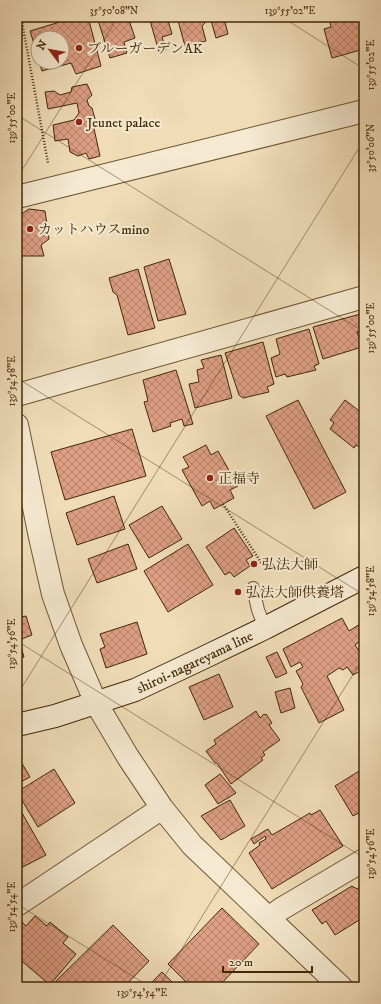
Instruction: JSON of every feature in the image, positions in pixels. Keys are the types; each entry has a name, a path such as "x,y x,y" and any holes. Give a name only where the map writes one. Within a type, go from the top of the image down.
{"street":[{"path":"17,197 364,111"},
{"path":"17,395 364,297"},
{"path":"17,425 53,594 71,645 96,703 128,757 162,808 192,845 341,987"},
{"name":"shiroi-nagareyama line","path":"17,725 55,716 135,690 265,628 364,577"},
{"path":"17,905 162,808"},
{"path":"269,918 281,909 364,860"}],"lane":[{"path":"253,588 258,610 265,628"}],"path":[{"path":"21,17 48,163"},
{"path":"223,504 264,567"}],"building":[{"name":"ブルーガーデンAK","path":"76,17 88,17 101,66 76,74 70,63 70,30 33,30"},
{"path":"97,17 128,17 135,38 124,42 127,53 110,58"},
{"path":"149,17 167,17 172,34 162,37 166,50 159,52"},
{"path":"177,17 203,17 205,23 202,26 206,41 185,46"},
{"path":"210,17 238,18 225,22 228,34 216,38"},
{"path":"336,17 364,17 364,49 332,58 324,29 331,27 330,22 337,20"},
{"name":"Jeunet palace","path":"87,84 92,95 87,100 89,106 92,108 95,119 93,124 100,156 89,159 86,153 78,156 70,152 68,139 55,141 53,125 74,120 79,113 77,103 48,109 45,92 54,91 60,95 71,92 72,87"},
{"path":"29,209 45,211 49,239 41,245 44,256 17,257 17,223 19,222 17,217"},
{"path":"169,259 186,314 158,321 144,267"},
{"path":"138,269 155,328 128,335 117,295 113,292 109,278"},
{"path":"364,313 364,330 357,332 362,347 323,359 313,327"},
{"path":"309,329 319,364 314,366 316,370 287,377 285,374 276,377 271,358 280,354 276,339"},
{"path":"263,342 274,384 267,387 269,392 243,398 239,395 225,353"},
{"path":"221,355 232,398 195,408 189,384 199,382 197,370 204,368 201,360"},
{"path":"176,370 193,424 184,426 182,419 170,423 171,426 153,432 144,402 148,401 143,380"},
{"path":"298,400 346,492 314,509 266,416"},
{"path":"345,400 362,413 364,410 364,450 356,445 354,448 330,429 334,423 330,420"},
{"path":"132,429 146,476 65,500 51,452"},
{"name":"正福寺","path":"206,445 211,455 218,451 238,486 230,490 234,498 214,509 210,501 202,506 182,470 189,467 183,457"},
{"path":"114,496 125,529 77,545 66,513"},
{"path":"162,506 182,539 149,558 129,525"},
{"path":"234,528 253,556 246,560 250,566 234,577 230,572 225,575 206,547"},
{"path":"128,544 137,569 97,583 88,559"},
{"path":"188,544 213,585 168,612 144,571"},
{"path":"17,610 21,617 26,616 32,635 19,640 24,657 17,659"},
{"path":"342,618 349,631 360,624 364,631 364,638 355,645 364,658 364,669 353,675 347,667 343,670 339,668 327,676 344,710 319,723 301,687 303,684 296,671 303,667 300,662 291,667 283,649"},
{"path":"137,622 147,654 106,668 100,649 105,647 100,634"},
{"path":"277,652 287,673 276,678 266,657"},
{"path":"219,674 233,707 204,720 189,687"},
{"path":"290,688 295,708 281,713 275,692"},
{"path":"256,711 260,718 266,714 272,723 269,725 280,740 263,752 265,755 261,758 263,760 231,784 217,763 215,763 206,751 216,744 214,740"},
{"path":"17,755 30,777 17,784"},
{"path":"364,768 364,810 353,816 335,786"},
{"path":"54,769 75,803 38,827 17,792"},
{"path":"220,774 236,793 218,804 205,785"},
{"path":"230,800 245,826 221,840 201,816"},
{"path":"320,810 343,846 272,889 249,853 260,845 259,843 266,839 265,836 254,844 251,839 268,829 272,835 310,813 311,815"},
{"path":"22,813 46,855 17,870 17,816"},
{"path":"352,886 357,889 361,887 364,892 364,917 335,935 326,921 322,924 312,910"},
{"path":"222,908 259,944 218,987 191,987 168,964"},
{"path":"35,916 47,926 50,922 68,937 63,943 76,954 50,985 17,957 17,921 19,919 26,926"},
{"path":"113,925 149,961 124,987 61,987 55,982"},
{"path":"162,972 177,987 147,987"}],"place":[{"name":"ブルーガーデンAK","path":"79,48"},
{"name":"Jeunet palace","path":"79,122"},
{"name":"カットハウスmino","path":"30,229"},
{"name":"正福寺","path":"210,478"},
{"name":"弘法大師","path":"254,564"},
{"name":"弘法大師供養塔","path":"238,592"}]}
